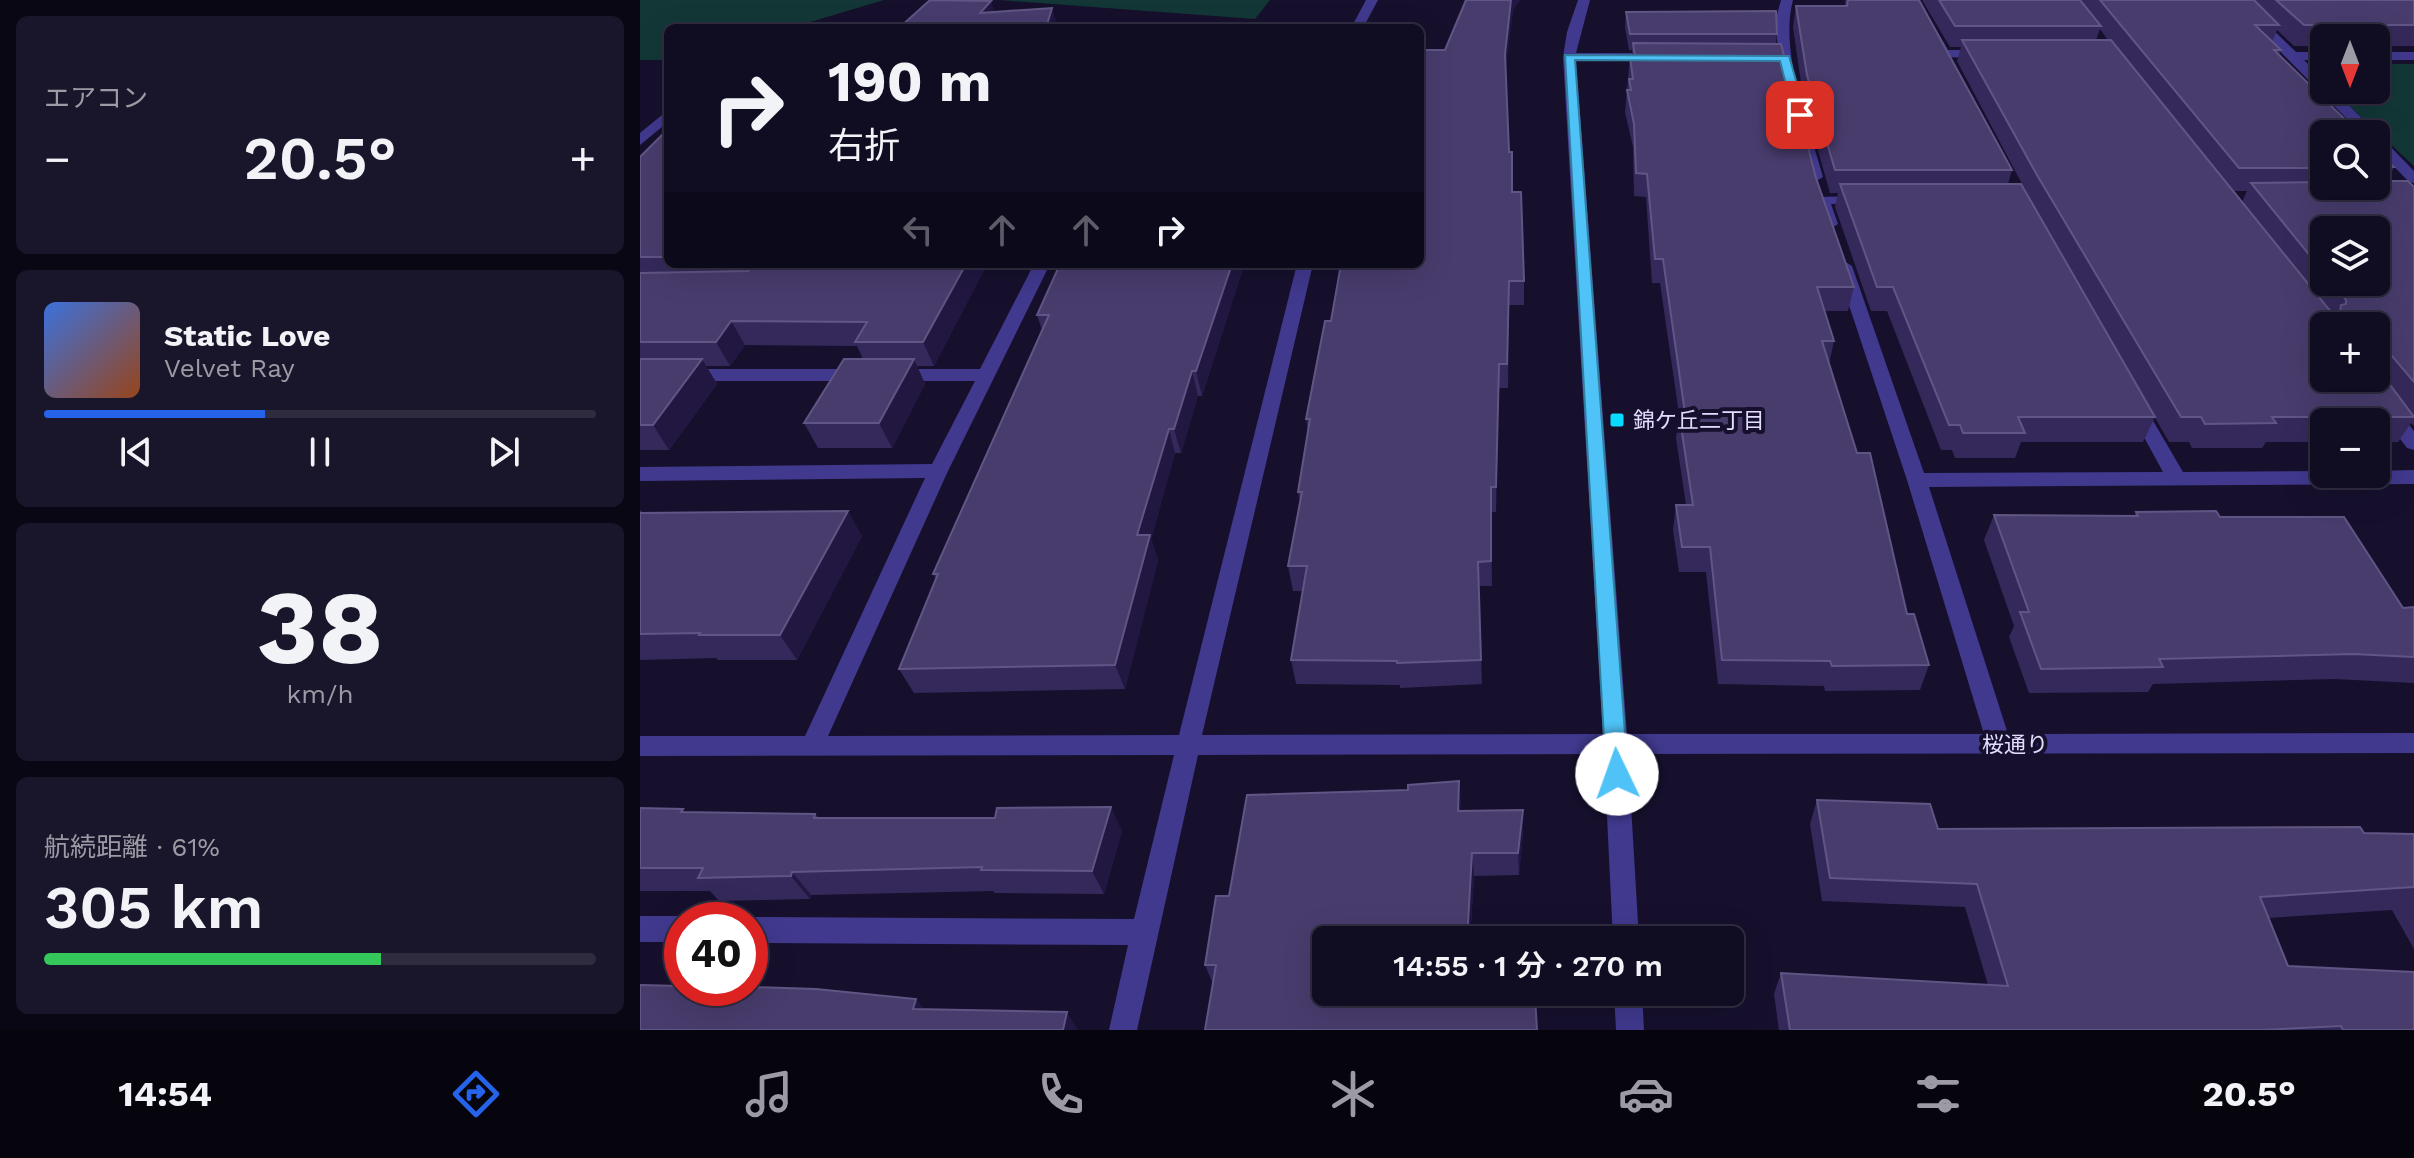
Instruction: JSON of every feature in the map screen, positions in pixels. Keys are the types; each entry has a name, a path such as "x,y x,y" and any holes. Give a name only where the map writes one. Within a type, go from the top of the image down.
{"street":[{"path":"1359,24 1372,0"},
{"path":"1584,0 1573,32 1569,57 1625,926"},
{"path":"1787,0 1782,18 1785,58 1822,200 1917,480 1999,744"},
{"path":"1913,0 1947,60 2004,54"},
{"path":"2235,0 2310,74"},
{"path":"2293,56 2310,56"},
{"path":"2390,56 2414,56"},
{"path":"1569,57 1677,57"},
{"path":"1739,58 1785,58"},
{"path":"2340,104 2356,120"},
{"path":"640,141 664,118"},
{"path":"2390,154 2414,179"},
{"path":"1822,200 1883,200"},
{"path":"812,746 938,471 1040,268"},
{"path":"1123,1030 1143,932 1269,425 1304,268"},
{"path":"640,375 987,375"},
{"path":"2125,386 2177,479"},
{"path":"2374,392 2414,444"},
{"path":"640,474 938,471"},
{"path":"1917,480 2414,477"},
{"name":"桜通り","path":"640,746 2414,743"},
{"path":"640,929 664,929"},
{"path":"768,930 1143,932"},
{"path":"1629,1006 1630,1030"}],"green space":[{"path":"640,0 884,0 803,24 664,24 664,60 640,60"},
{"path":"999,0 1270,0 1255,19"},
{"path":"2390,64 2414,64 2414,166 2390,144 2390,120 2364,120 2347,104 2390,104"}],"building":[{"path":"930,0 991,1 980,13 1052,8 1047,24 903,24"},
{"path":"1466,0 1511,0 1505,54 1509,152 1512,152 1512,192 1521,192 1524,281 1509,281 1507,364 1499,364 1496,487 1491,487 1491,561 1478,562 1481,660 1397,663 1291,660 1307,566 1288,566 1302,492 1298,492 1310,419 1306,419 1325,321 1331,321 1340,268 1424,268 1424,50 1445,50"},
{"path":"1848,0 1919,0 2012,170 1835,170 1807,75 1796,6 1847,6"},
{"path":"1939,0 2080,0 2101,26 1955,26"},
{"path":"2100,0 2254,0 2279,25 2255,25 2281,50 2274,50 2310,85 2310,104 2329,104 2346,120 2310,120 2310,168 2239,168"},
{"path":"2276,0 2414,0 2414,25 2304,25"},
{"path":"1776,11 1777,34 1630,34 1626,12"},
{"path":"1962,40 2111,40 2310,286 2310,296 2318,296 2331,312 2310,312 2310,392 2390,392 2390,385 2414,417 2390,417 2390,408 2310,408 2310,417 2272,417 2276,423 2205,424 2201,417 2181,417 2037,175"},
{"path":"1633,43 1781,44 1816,178 1854,287 1817,287 1834,341 1822,341 1857,453 1870,453 1907,614 1914,614 1929,665 1832,666 1830,661 1722,660 1710,547 1682,547 1676,505 1693,505 1679,413 1685,413 1663,259 1655,259 1647,174 1636,173 1634,124 1627,90 1631,90 1629,79 1633,79 1630,57 1635,57"},
{"path":"664,133 664,257 640,257 640,157"},
{"path":"2390,181 2408,181 2414,187 2414,382 2390,354 2390,312 2340,312 2341,305 2346,304 2343,296 2390,296 2390,216 2310,216 2310,256 2251,183 2310,182 2310,200 2390,200"},
{"path":"1840,184 2021,184 2155,417 2018,417 2025,433 1963,433 1960,425 1949,425 1893,287 1877,287"},
{"path":"751,268 964,268 923,342 855,342 867,322 731,321 716,342 640,342 640,273 748,271"},
{"path":"1058,268 1231,268 1174,429 1169,429 1137,535 1150,535 1115,665 899,669 938,574 933,574 1049,315 1037,315"},
{"path":"640,359 702,359 653,425 640,425"},
{"path":"844,359 914,359 879,423 804,423"},
{"path":"848,511 780,635 640,634 640,513"},
{"path":"2216,511 2220,517 2344,517 2403,608 2414,607 2414,657 2353,654 2159,659 2163,667 2041,669 2020,612 2029,612 1994,515 2138,516 2136,512"},
{"path":"1459,781 1458,811 1523,810 1518,853 1472,853 1468,926 1312,926 1312,1006 1536,1006 1537,1030 1205,1030 1216,965 1205,965 1216,896 1229,896 1247,795 1408,790 1408,785"},
{"path":"1817,800 1930,804 1938,829 2360,827 2364,833 2414,834 2414,887 2260,897 2288,966 2414,972 2414,1030 2343,1030 2341,1026 2263,1030 1790,1030 1781,973 2008,986 1977,884 1830,878"},
{"path":"1111,807 1092,871 981,870 982,867 698,878 703,868 640,868 640,808 683,809 681,812 815,814 814,818 995,818 997,808"},
{"path":"640,985 664,986 664,1006 768,1006 768,988 916,999 913,1009 1067,1012 1063,1030 640,1030"}],"place":[{"name":"錦ケ丘二丁目","path":"1617,420"}],"route":[{"path":"1617,774 1569,57 1785,58 1800,115"}]}
